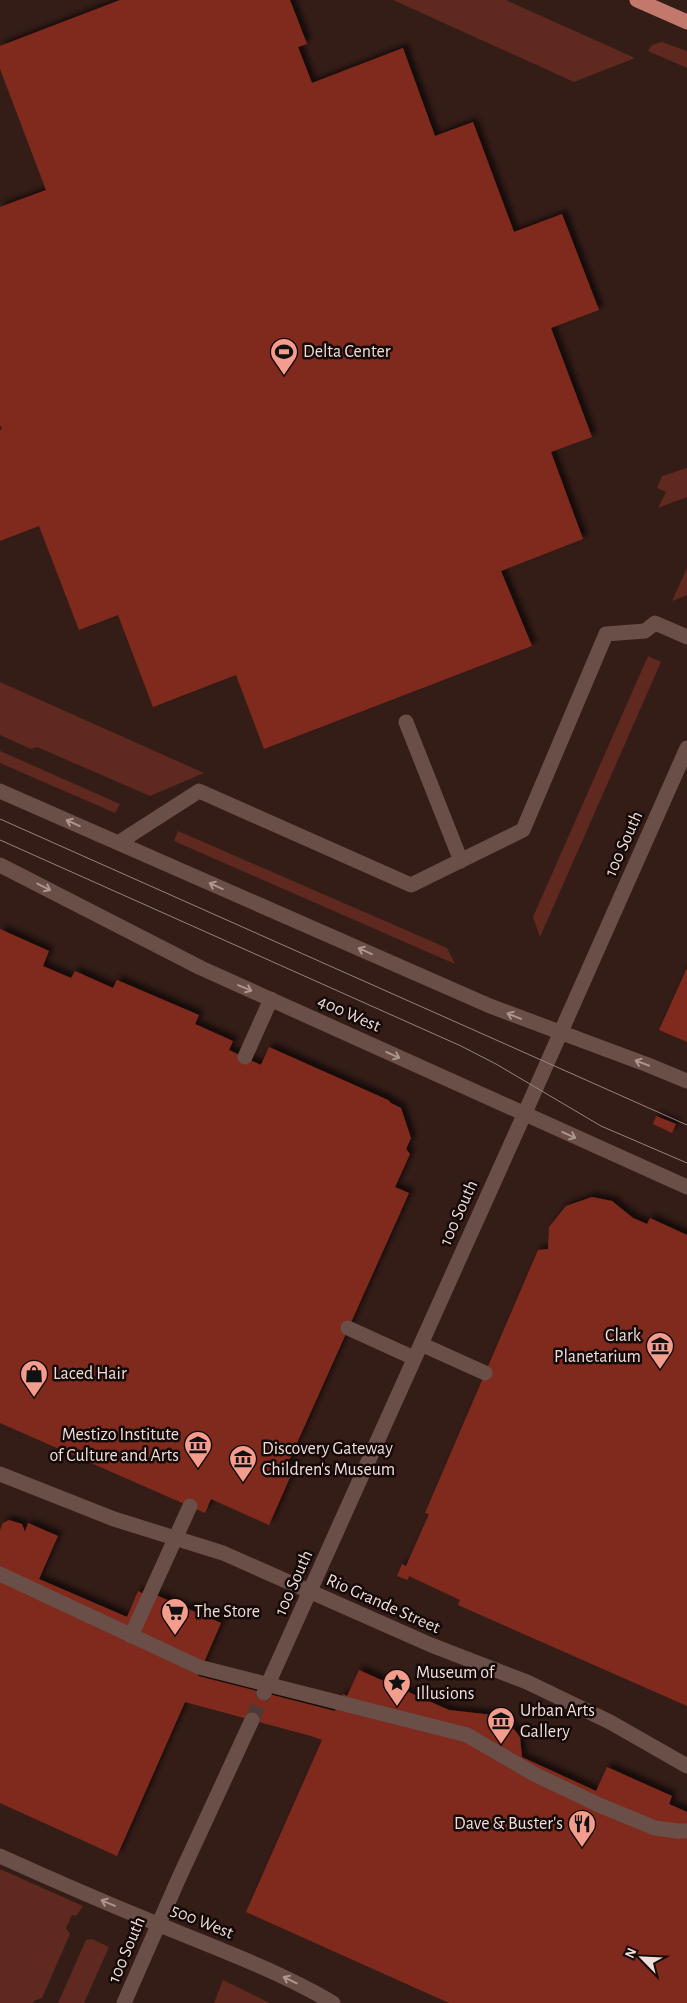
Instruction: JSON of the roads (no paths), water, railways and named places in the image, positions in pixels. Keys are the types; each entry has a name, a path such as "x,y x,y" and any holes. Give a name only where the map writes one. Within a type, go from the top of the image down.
{"main road":[{"path":"638,0 687,22"}],"street":[{"path":"118,843 199,791 412,885 522,830 606,634 646,631 655,623 687,637"},
{"path":"406,722 460,861"},
{"name":"100 South","path":"264,1693 560,1033 684,766 687,748"},
{"path":"0,790 490,1006 687,1081"},
{"name":"400 West","path":"0,865 192,964 687,1187"},
{"path":"245,1057 271,999"},
{"path":"348,1328 414,1358"},
{"path":"421,1344 485,1373"},
{"name":"Rio Grande Street","path":"0,1474 105,1516 223,1553 431,1645 527,1682 610,1722 687,1766"},
{"path":"131,1636 190,1506"},
{"path":"0,1574 199,1667 467,1735 534,1774 599,1805 655,1828 687,1831"},
{"name":"100 South","path":"124,2003 158,1924 252,1720"},
{"name":"500 West","path":"0,1856 239,1957 333,2003"}],"tunnel":[{"path":"252,1720 264,1693"}],"tram line":[{"path":"0,819 687,1125"},
{"path":"0,840 461,1046 496,1064 601,1126 687,1163"}],"place":[{"name":"Delta Center","path":"284,376"},
{"name":"Clark Planetarium","path":"660,1370"},
{"name":"Laced Hair","path":"34,1398"},
{"name":"Mestizo Institute of Culture and Arts","path":"198,1469"},
{"name":"Discovery Gateway Children's Museum","path":"243,1483"},
{"name":"The Store","path":"175,1636"},
{"name":"Museum of Illusions","path":"397,1707"},
{"name":"Urban Arts Gallery","path":"501,1745"},
{"name":"Dave & Buster's","path":"582,1848"}]}
